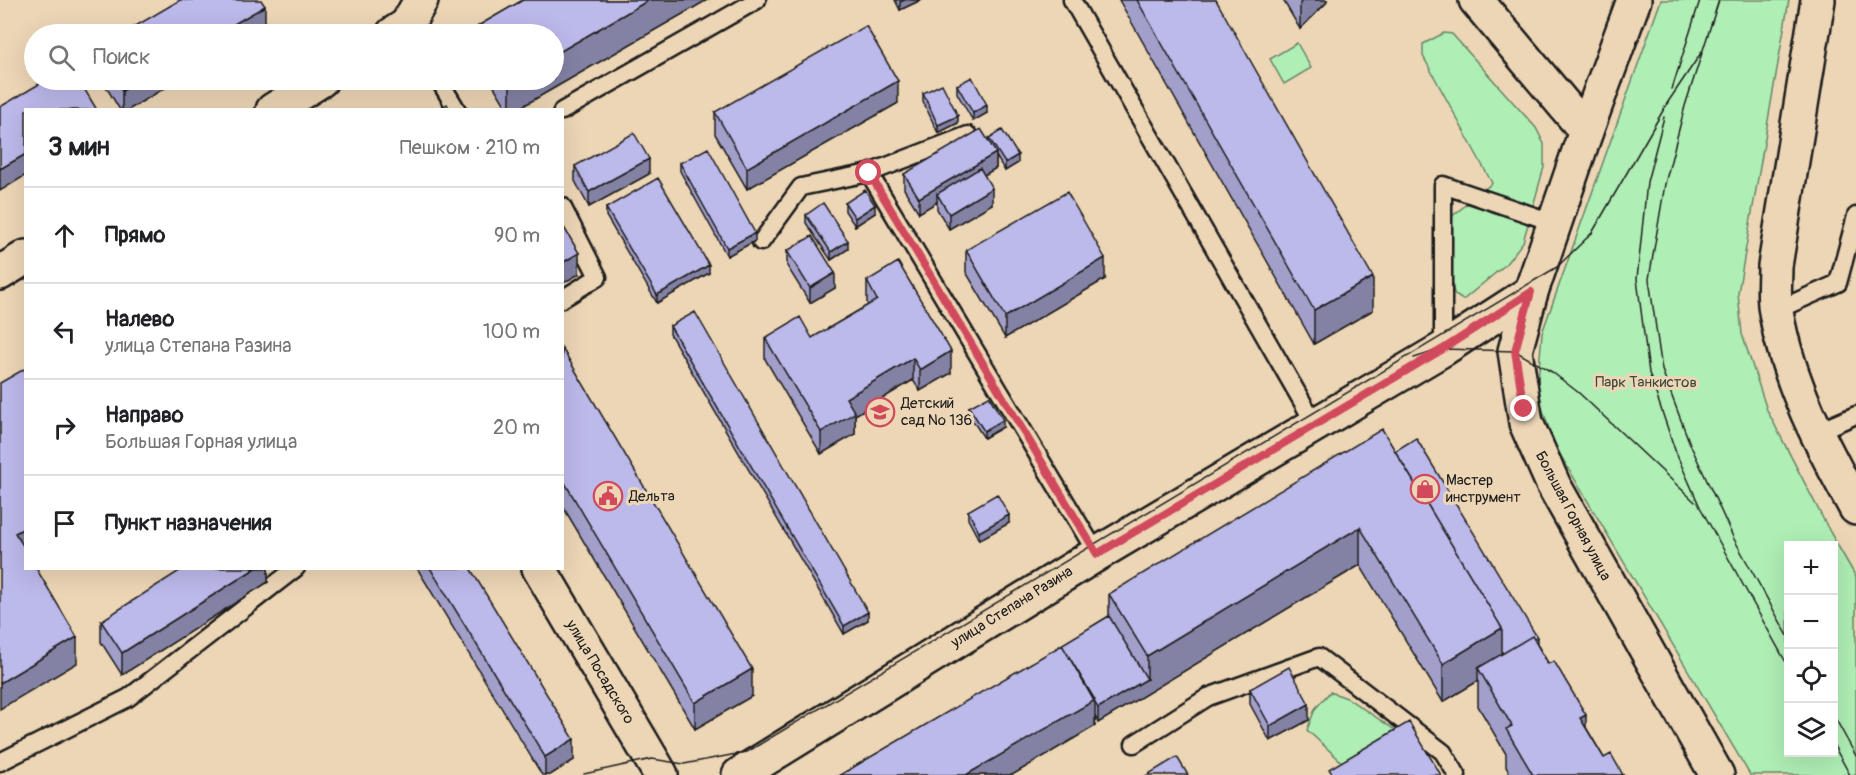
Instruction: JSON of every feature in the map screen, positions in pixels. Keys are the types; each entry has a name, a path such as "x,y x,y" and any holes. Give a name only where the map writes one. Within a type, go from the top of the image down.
{"street":[{"path":"1476,0 1586,131"},
{"name":"Большая Горная улица","path":"1634,0 1531,292 1515,351 1527,423 1553,484 1717,775"},
{"path":"1818,0 1775,266 1775,311 1791,375 1816,432 1856,508"},
{"path":"276,108 305,90"},
{"path":"0,273 24,259"},
{"name":"улица Степана Разина","path":"740,775 1097,554 1443,349 1531,292"},
{"name":"улица Посадского","path":"540,570 661,775"}],"lane":[{"path":"564,110 757,0"},
{"path":"1071,0 1315,424"},
{"path":"445,90 456,108"},
{"path":"761,242 801,187 869,173 968,135"},
{"path":"869,173 1097,554"},
{"path":"1443,349 1443,185 1555,223"},
{"path":"564,210 598,278 564,298"},
{"path":"1775,311 1838,282 1856,216"},
{"path":"1816,432 1856,415"},
{"path":"0,762 128,698 293,570"},
{"path":"1134,744 1208,697 1319,657 1443,752 1457,775"}],"green space":[{"name":"Парк Танкистов","path":"1661,0 1789,0 1738,293 1742,334 1767,410 1835,541 1784,541 1784,757 1838,757 1838,546 1856,577 1856,775 1750,775 1555,446 1537,393 1542,333"},
{"path":"1444,33 1452,34 1536,128 1544,144 1544,167 1523,242 1505,265 1463,300 1455,295 1441,258 1438,228 1492,183 1423,56 1423,44"},
{"path":"1297,43 1311,68 1284,84 1270,59"},
{"path":"1330,692 1347,698 1395,730 1342,762 1307,730 1315,709"}],"building":[{"path":"180,0 261,0 265,6 234,24 139,24"},
{"path":"523,0 649,0 564,49 564,24 481,24"},
{"path":"1137,0 1216,0 1373,277 1314,310"},
{"path":"866,26 898,81 747,168 715,112"},
{"path":"972,77 987,105 973,113 957,85"},
{"path":"942,84 958,116 938,125 923,93"},
{"path":"29,90 85,90 96,108 24,108 24,155 0,169 0,107"},
{"path":"981,129 996,153 919,198 904,174"},
{"path":"1002,130 1018,155 1005,163 989,138"},
{"path":"634,133 649,159 589,192 575,166"},
{"path":"708,148 755,233 727,248 680,163"},
{"path":"980,168 992,188 949,214 937,194"},
{"path":"658,178 709,265 657,295 606,208"},
{"path":"865,190 875,205 855,218 845,203"},
{"path":"1067,192 1105,258 1005,317 966,250"},
{"path":"823,203 848,241 831,252 806,215"},
{"path":"564,227 579,253 564,262"},
{"path":"812,236 835,273 810,288 787,251"},
{"path":"898,262 951,351 920,370 913,358 846,398 855,413 821,432 765,338 800,317 812,338 877,300 867,281"},
{"path":"695,312 868,612 844,626 670,326"},
{"path":"564,351 752,669 695,703 564,481"},
{"path":"24,369 24,528 15,533 24,547 24,570 37,570 77,637 0,683 0,383"},
{"path":"989,396 1003,420 984,431 969,407"},
{"path":"1382,429 1502,628 1443,664 1360,527 1147,656 1109,594"},
{"path":"1416,438 1537,637 1534,639 1532,636 1502,654 1502,628 1395,451"},
{"path":"997,494 1009,515 979,532 968,511"},
{"path":"181,570 253,570 122,653 101,621"},
{"path":"431,570 471,570 574,739 545,757"},
{"path":"1109,616 1147,679 1098,708 1061,645"},
{"path":"1532,636 1548,664 1554,661 1586,715 1580,718 1604,758 1611,754 1623,775 1533,775 1506,729 1512,726 1478,668"},
{"path":"1062,645 1095,700 966,775 840,775"},
{"path":"1289,667 1309,704 1270,726 1250,689"},
{"path":"1409,722 1441,775 1333,775 1329,769"},
{"path":"1177,757 1188,775 1147,775"}],"tram line":[{"path":"1672,89 1700,0"},
{"path":"1719,0 1685,106 1665,184 1649,279 1662,370 1690,444 1734,539 1784,629"},
{"path":"584,774 652,759 684,764 747,752 1557,267 1592,233 1668,102 1703,50"},
{"path":"1664,117 1647,182 1637,279 1649,373 1676,453 1700,507 1784,659"},
{"path":"1414,358 1443,349 1515,351 1552,372 1579,393 1695,502"},
{"path":"1838,723 1856,756"},
{"path":"1838,753 1850,775"}],"place":[{"name":"Детский сад № 136","path":"880,412"},
{"name":"Мастер инструмент","path":"1425,489"},
{"name":"Дельта","path":"608,496"}],"route":[{"path":"869,173 1097,554 1443,349 1531,292 1515,351 1524,409"}]}
